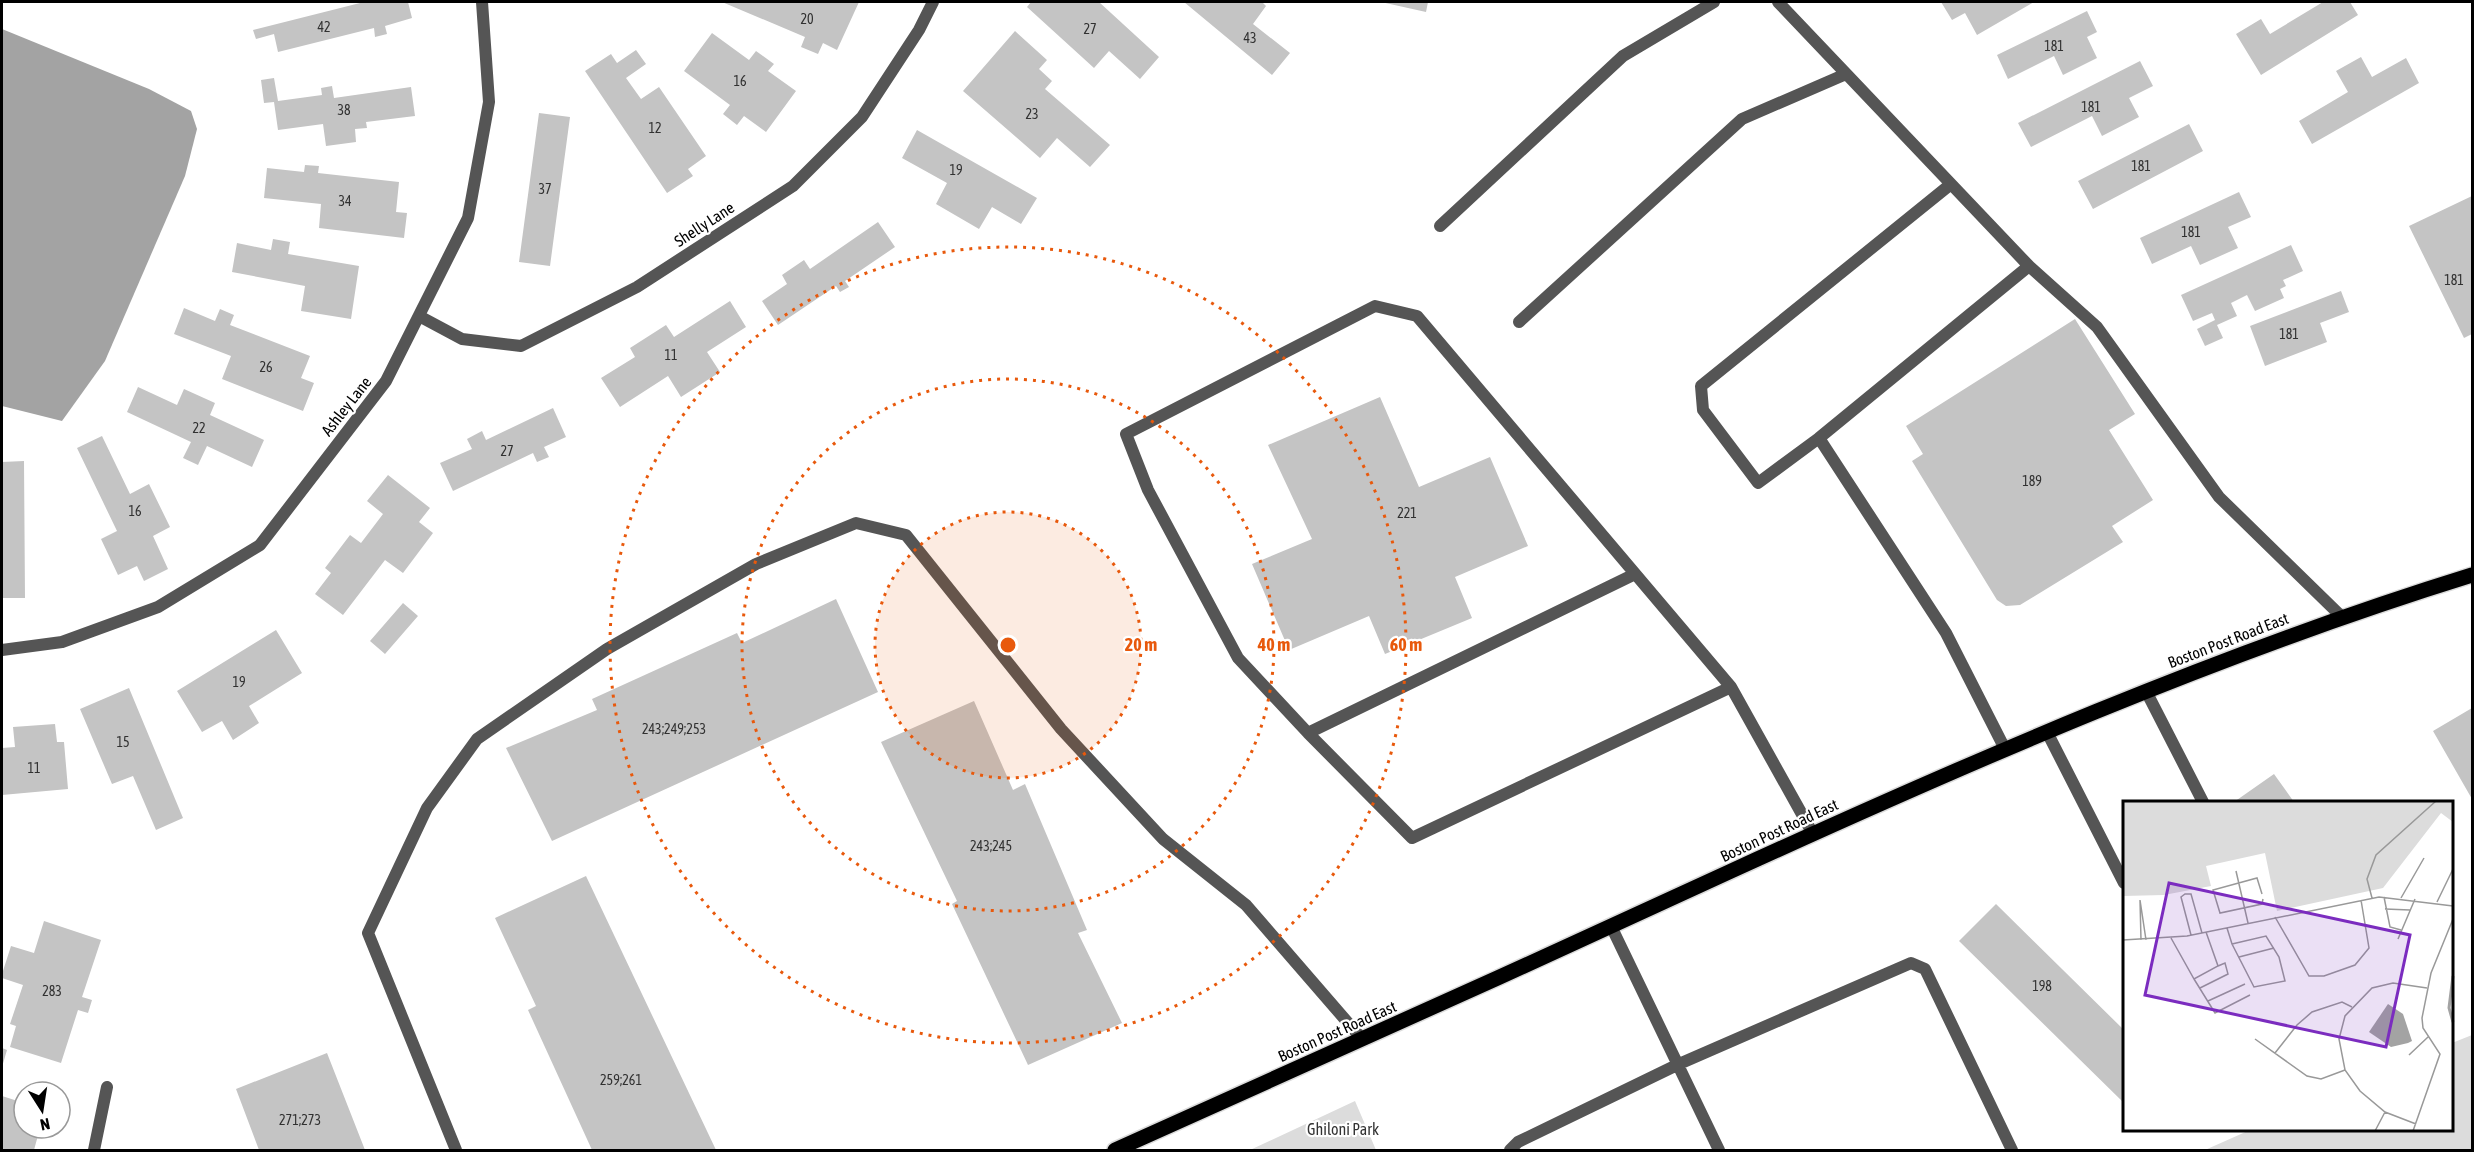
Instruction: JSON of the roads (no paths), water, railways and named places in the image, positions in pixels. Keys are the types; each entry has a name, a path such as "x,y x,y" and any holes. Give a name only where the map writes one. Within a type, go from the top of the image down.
{"main road":[{"name":"Boston Post Road East","path":"1114,1150 2005,749 2146,691 2342,617 2472,575"}],"street":[{"name":"Ashley Lane","path":"2,650 62,642 158,607 260,545 386,381 468,218 489,102 482,2"},
{"name":"Shelly Lane","path":"418,316 462,339 521,346 636,286 793,186 862,117 919,30 933,2"},
{"path":"1440,226 1623,56 1714,2"},
{"path":"1778,2 2029,266 2097,327 2219,497 2342,617"},
{"path":"1519,322 1742,119 1846,74"},
{"path":"1952,184 1701,386 1703,410 1758,483 1819,438 2029,266"},
{"path":"1731,687 1412,838 1238,658 1148,490 1126,434 1375,306 1417,316 1731,687 1813,834"},
{"path":"1819,438 1946,633 2005,749"},
{"path":"456,1150 368,933 427,808 477,739 607,649 756,564 856,523 906,536 1061,729 1163,839 1246,905 1362,1039"},
{"path":"1308,733 1635,574"},
{"path":"2146,691 2202,801"},
{"path":"2047,732 2123,881"},
{"path":"1611,926 1719,1150"},
{"path":"1510,1150 1518,1142 1679,1064 1911,963 1925,969 2012,1150"},
{"path":"94,1150 107,1088"}],"park label":[{"name":"Ghiloni Park","path":"1343,1129"}]}
